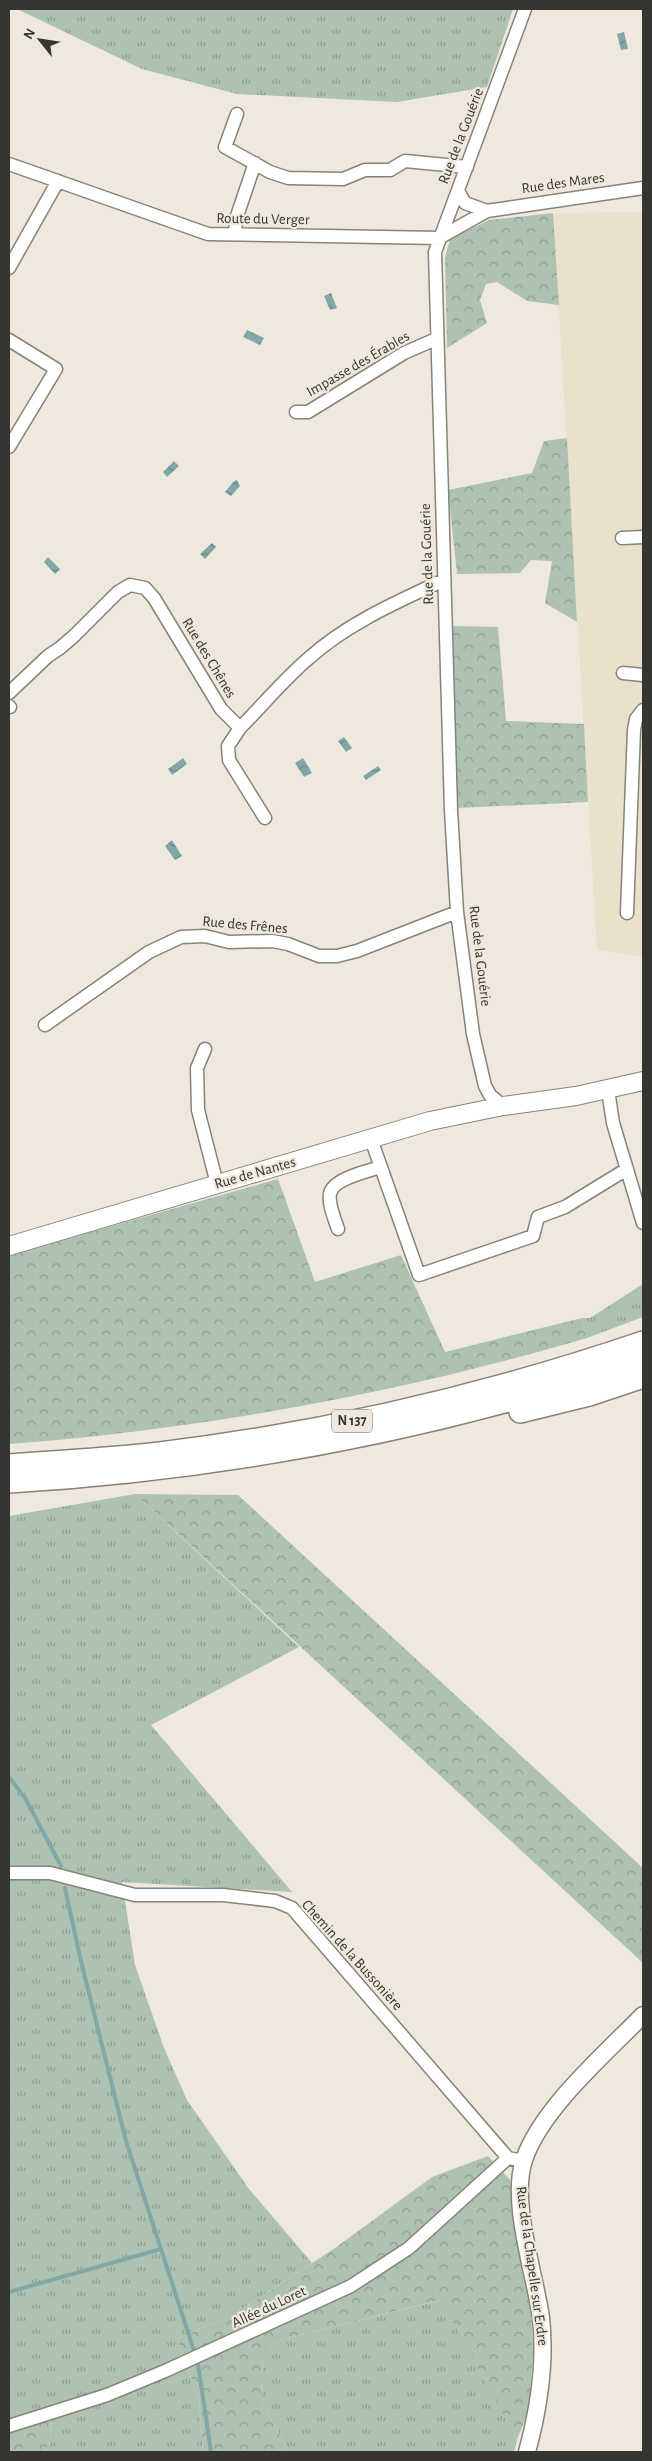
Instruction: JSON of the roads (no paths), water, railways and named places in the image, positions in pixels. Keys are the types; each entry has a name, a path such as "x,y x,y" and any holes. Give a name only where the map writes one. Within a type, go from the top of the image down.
{"highway":[{"path":"560,1368 574,1354 643,1331"},
{"name":"N 137","path":"9,1465 158,1453 268,1437 403,1410 560,1368 643,1342"},
{"name":"N 137","path":"9,1482 127,1473 233,1460 344,1440 440,1420 537,1393 643,1360"},
{"path":"440,1420 460,1425 589,1395 643,1377"}],"main road":[{"name":"Rue de Nantes","path":"9,1246 430,1121 502,1106 608,1090 643,1081"}],"street":[{"name":"Rue de la Gouérie","path":"502,1106 490,1095 485,1086 473,1034 458,912 451,810 435,252 525,9"},
{"path":"237,114 224,148 270,172 288,178 343,179 365,170 390,170 405,161 467,167"},
{"path":"235,234 236,219 255,163"},
{"name":"Route du Verger","path":"9,164 208,234 439,238"},
{"path":"9,268 58,181"},
{"name":"Rue des Mares","path":"439,238 487,210 643,188"},
{"path":"458,191 465,202 487,210"},
{"name":"Impasse des Érables","path":"296,412 308,412 404,353 436,339"},
{"path":"9,340 56,369 9,446"},
{"path":"622,538 643,537"},
{"path":"265,818 229,760 228,746 240,728 309,658 344,632 381,609 444,580"},
{"name":"Rue des Chênes","path":"9,693 48,656 75,635 118,592 130,585 145,588 154,598 221,709 240,728"},
{"path":"624,673 643,676"},
{"path":"627,912 634,730 636,719 643,710"},
{"name":"Rue des Frênes","path":"45,1025 149,952 181,937 205,936 229,942 272,941 288,944 319,956 337,956 357,951 458,912"},
{"path":"205,1048 197,1068 198,1110 217,1184"},
{"path":"608,1090 614,1123 643,1223"},
{"path":"371,1139 420,1274 533,1236 538,1217 566,1206 627,1169"},
{"path":"338,1230 329,1196 332,1188 338,1182 381,1167"},
{"name":"Chemin de la Bussonière","path":"9,1873 50,1873 135,1895 223,1895 275,1901 292,1908 516,2160"},
{"name":"Rue de la Chapelle sur Erdre","path":"527,2452 535,2424 543,2354 541,2317 524,2224 516,2160 551,2113 578,2082 643,2015"},
{"name":"Allée du Loret","path":"9,2426 107,2395 165,2372 351,2286 409,2248 516,2160"}],"water":[{"path":"624,32 628,49 621,50 617,34"},
{"path":"331,293 337,308 330,310 324,296"},
{"path":"247,330 264,338 260,345 243,337"},
{"path":"174,461 179,466 167,477 163,472"},
{"path":"237,480 240,486 231,496 225,492"},
{"path":"212,543 216,547 205,559 200,554"},
{"path":"48,557 60,569 55,574 44,562"},
{"path":"344,737 352,748 346,752 338,741"},
{"path":"183,758 187,764 172,775 168,769"},
{"path":"303,758 312,773 304,777 295,763"},
{"path":"378,766 381,770 366,780 363,776"},
{"path":"172,840 182,856 175,860 165,846"}],"waterway":[{"path":"9,1777 25,1798 61,1866"},
{"path":"65,1888 80,1957 126,2141 194,2351"},
{"path":"9,2292 161,2249"},
{"path":"198,2364 211,2452"}]}
